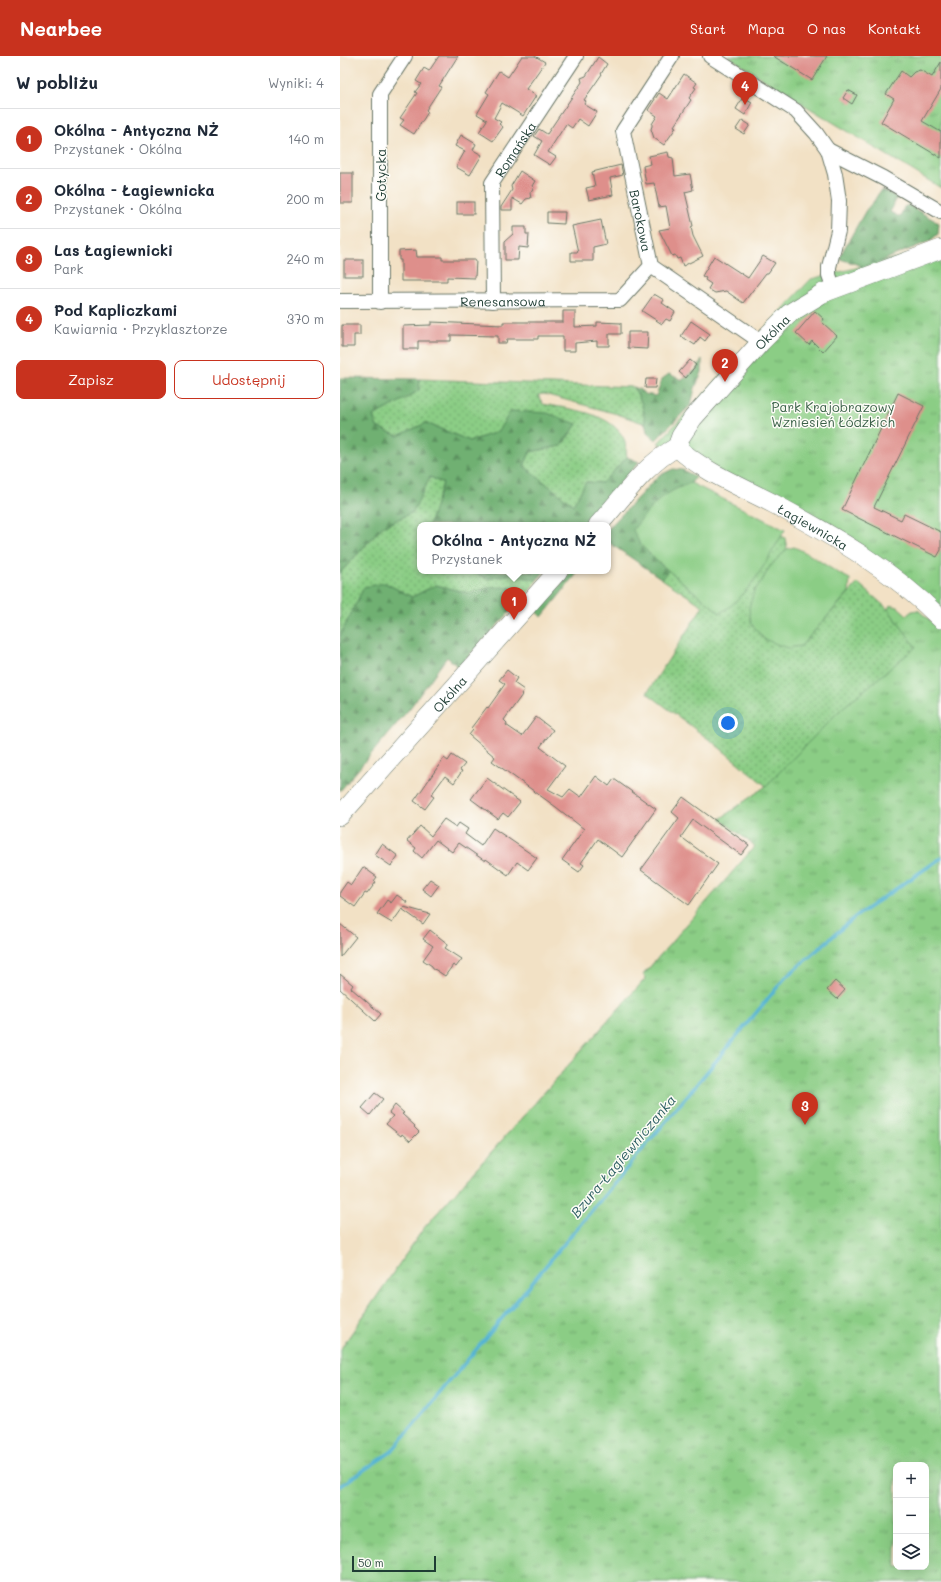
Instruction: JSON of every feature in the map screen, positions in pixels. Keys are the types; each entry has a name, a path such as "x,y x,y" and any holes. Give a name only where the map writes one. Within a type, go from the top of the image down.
{"street":[{"name":"Gotycka","path":"380,302 380,94 405,56"},
{"name":"Romańska","path":"494,301 492,183 576,56"},
{"name":"Barokowa","path":"672,56 624,131 651,266 761,342"},
{"path":"710,56 796,111 816,133 828,150 835,174 839,201 838,231 829,267 834,289"},
{"path":"828,150 884,178 941,212"},
{"name":"Okólna","path":"677,447 681,436 693,418 761,342 790,313 814,298 834,289 941,249"},
{"name":"Renesansowa","path":"340,301 620,300 651,266"},
{"path":"601,522 650,466 677,447"},
{"name":"Łagiewnicka","path":"677,447 700,465 808,522 857,551 897,579 941,619"},
{"name":"Okólna","path":"340,816 555,574"}],"green space":[{"path":"728,56 941,56 941,188 783,92"},
{"path":"884,190 897,198 890,212 900,217 904,207 908,205 939,223 938,234 930,241 866,267 840,259 841,254 866,210 880,191"},
{"name":"Park Krajobrazowy Wzniesień Łódzkich","path":"941,247 941,623 893,566 658,443 811,279"},
{"path":"702,359 702,372 695,388 691,405 656,440 647,432 642,404 634,387 645,394 656,396 662,379 669,374 682,380 696,370"},
{"path":"340,378 420,379 419,390 373,416 377,427 398,436 426,423 470,441 497,432 511,411 547,413 577,424 561,446 530,452 524,466 573,505 586,482 602,483 627,457 639,462 587,522 430,522 443,483 430,477 413,512 382,527 340,573"},
{"path":"420,379 634,387 642,404 646,424 617,414 544,394 538,395 543,404 577,410 600,417 618,430 625,441 627,457 602,483 586,482 573,505 524,466 530,452 561,446 577,424 497,432 470,441 426,423 398,436 377,427 373,416 419,390"},
{"path":"673,469 683,470 696,477 691,483 676,488 657,561 669,571 662,579 611,544 611,526 658,476"},
{"path":"430,477 443,483 430,522 417,522 417,574 478,574 488,579 511,574 537,580 526,595 493,587 468,593 436,585 412,597 385,583 340,636 340,573 382,527 413,512"},
{"path":"691,483 785,530 749,587 731,606 720,613 657,561 640,544 633,530 658,501 672,491"},
{"path":"781,535 785,538 787,549 769,568 762,581 754,591 764,639 801,646 858,583 888,609 923,656 340,1350 424,1228 646,978 643,975 756,846 720,819 766,786 715,744 647,693 703,606 662,579 669,571 720,613 751,583"},
{"path":"794,547 850,579 849,592 801,646 787,648 764,639 751,623 749,608 754,591 762,581 769,568 787,549"},
{"path":"478,574 511,574 488,579"},
{"path":"511,574 542,574 537,580"},
{"path":"569,574 577,574 542,617 536,612"},
{"path":"385,583 412,597 436,585 468,593 493,587 515,588 526,595 458,667 447,657 410,708 340,791 340,636 364,587"},
{"path":"890,605 898,607 907,615 912,611 918,610 941,630 941,1582 340,1582 340,1350 424,1228 646,978 643,975 755,846 720,819 766,786 840,710 916,647 888,609"}],"building":[{"path":"439,56 458,56 439,86 441,87 426,110 428,112 414,134 400,125 404,120 400,118 417,93 415,92 421,84 416,81 424,68 429,71"},
{"path":"522,56 535,56 545,62 526,89 536,96 523,116 502,103 494,118 501,122 499,124 503,127 493,141 479,132 487,120 477,114 489,94 486,92 499,71 508,77"},
{"path":"773,56 827,56 812,80"},
{"path":"598,57 607,64 584,100 586,101 584,104 597,112 588,126 578,119 572,128 566,124 548,152 556,157 550,165 534,155 542,141 534,136 539,129 547,134 582,82 581,78 586,76"},
{"path":"941,62 941,89 922,121 941,132 941,158 881,122 894,99 886,94 901,71 909,77 914,72 920,70 932,77"},
{"path":"684,74 697,83 694,87 696,88 689,98 691,100 674,126 676,127 664,145 654,138 651,129 657,116 648,110 659,93 668,99"},
{"path":"848,90 857,95 852,104 843,98"},
{"path":"743,97 752,102 745,115 736,109"},
{"path":"742,120 750,125 744,134 736,129"},
{"path":"461,135 476,144 473,150 482,155 470,175 456,167 465,151 455,146"},
{"path":"668,152 669,157 673,158 675,176 690,174 693,190 685,192 693,226 691,227 693,236 703,256 683,266 680,258 677,259 675,255 672,256 659,230 670,228 666,206 659,207 654,183 646,184 643,166 651,164 649,156"},
{"path":"621,165 623,175 610,178 613,195 589,200 586,188 595,186 592,172"},
{"path":"520,171 535,181 532,186 534,187 530,193 531,198 526,199 522,204 512,198 512,210 501,210 501,207 512,190 511,186"},
{"path":"340,173 353,173 353,203 340,203"},
{"path":"457,202 474,202 474,214 457,214"},
{"path":"547,212 565,212 564,224 547,223"},
{"path":"601,220 606,244 593,247 593,261 571,261 571,252 578,252 572,226"},
{"path":"513,227 526,227 526,234 529,234 528,248 519,247 518,260 505,260 505,241 513,234"},
{"path":"416,250 417,257 442,257 442,260 476,260 475,278 447,277 447,281 401,281 401,260 399,260 399,251"},
{"path":"714,256 748,278 763,256 775,263 743,303 726,291 715,293 708,289 711,284 702,276"},
{"path":"344,260 363,260 363,276 344,276"},
{"path":"654,294 664,300 662,303 675,312 670,321 666,319 662,324 642,311"},
{"path":"563,311 575,311 575,327 597,326 597,322 621,323 621,334 609,334 609,346 597,346 597,341 575,343 575,351 563,351 563,336 538,336 538,339 507,339 506,343 498,343 498,336 451,335 451,341 418,341 418,349 403,349 403,326 431,325 431,322 503,325 503,322 563,322"},
{"path":"815,311 824,319 822,322 837,336 823,352 812,341 809,345 796,333"},
{"path":"691,321 710,334 705,341 700,337 695,345 681,336"},
{"path":"342,325 360,325 360,335 354,335 354,347 342,347"},
{"path":"628,332 648,332 647,349 628,348"},
{"path":"690,360 696,365 686,378 679,372"},
{"path":"646,379 656,379 655,388 645,388"},
{"path":"898,393 924,406 874,507 901,520 904,514 941,532 941,550 937,557 842,510"},
{"path":"507,670 517,678 514,683 524,690 504,720 507,723 506,725 522,736 536,717 553,730 540,747 565,766 548,789 563,797 570,789 581,797 596,776 609,786 614,779 656,809 622,857 598,839 581,863 584,865 579,872 562,860 584,829 492,761 495,757 469,735 473,730 471,728 487,707 488,708 505,684 499,680"},
{"path":"452,755 465,764 460,770 462,771 454,783 445,776 431,795 434,797 425,809 414,801 444,758 448,761"},
{"path":"487,778 520,802 508,817 503,813 498,819 471,799"},
{"path":"683,797 749,845 741,855 693,820 681,837 718,864 689,905 641,870 679,818 672,812"},
{"path":"444,819 456,827 459,823 468,829 465,834 481,846 493,828 537,858 528,870 517,862 508,875 486,859 485,861 459,843 452,852 436,840 422,858 414,851 416,848 407,841 420,826 431,836"},
{"path":"382,844 398,856 391,866 375,855"},
{"path":"363,867 377,877 374,881 376,882 367,894 365,893 355,907 340,896 340,892 347,882 351,885"},
{"path":"430,879 439,885 431,896 422,889"},
{"path":"397,895 407,902 404,907 430,914 423,924 402,909 392,923 377,914 387,900 391,903"},
{"path":"340,924 356,937 340,957"},
{"path":"430,930 448,944 445,948 462,959 456,967 453,965 445,976 433,969 432,966 423,960 433,946 423,939"},
{"path":"340,974 353,985 351,988 381,1014 375,1021 340,989"},
{"path":"835,981 845,990 837,999 827,990"},
{"path":"375,1093 383,1099 370,1115 362,1108"},
{"path":"395,1105 404,1113 402,1114 415,1126 414,1127 419,1132 410,1141 386,1124 393,1116 389,1113"}],"waterway":[{"name":"Bzura-Łagiewniczanka","path":"340,1486 391,1452 785,978 855,917 941,858"}],"place":[{"name":"Pod Kapliczkami","path":"745,105"},
{"name":"Okólna - Łagiewnicka","path":"725,382"},
{"name":"Okólna - Antyczna NŻ","path":"514,620"},
{"name":"Las Łagiewnicki","path":"805,1125"}]}
